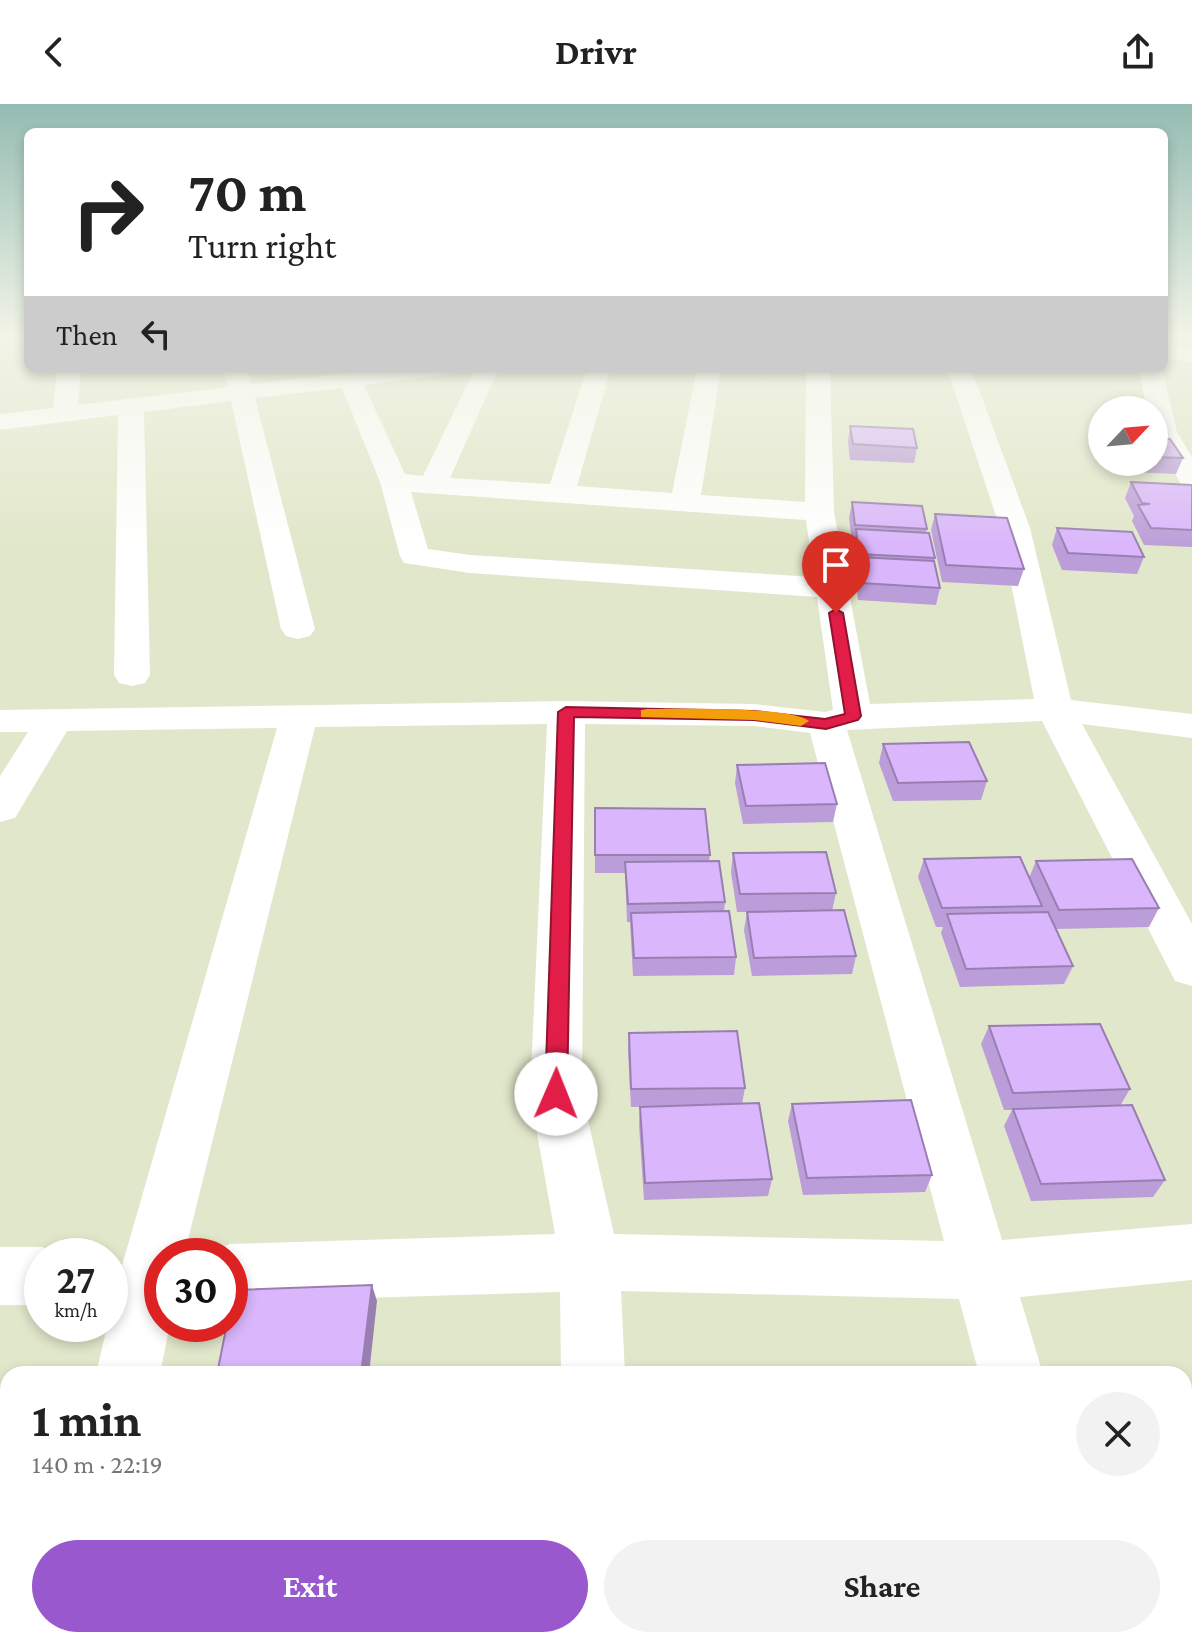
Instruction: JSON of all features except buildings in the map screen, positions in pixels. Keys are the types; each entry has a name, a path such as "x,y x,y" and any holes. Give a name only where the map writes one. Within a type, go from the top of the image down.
{"street":[{"path":"65,413 66,406"},
{"path":"1,430 97,406"},
{"path":"132,675 146,406"},
{"path":"244,406 298,629"},
{"path":"353,406 394,482 415,556 470,564 831,588"},
{"path":"433,485 469,406"},
{"path":"561,493 587,406"},
{"path":"685,502 702,406"},
{"path":"818,406 819,512 831,588 839,720 1009,1366"},
{"path":"972,406 1015,528 1055,709 1192,968"},
{"path":"1158,406 1164,432 1192,480"},
{"path":"394,482 819,512"},
{"path":"0,721 566,712 754,715 839,720 1055,709 1192,726"},
{"path":"566,712 556,1094 590,1262 593,1366"},
{"path":"129,1366 140,1276 299,717"},
{"path":"0,808 55,720"},
{"path":"248,1272 590,1262 982,1271 1192,1252"},
{"path":"0,1276 24,1276"}],"slow traffic":[{"path":"647,714 754,715 801,721"}],"route":[{"path":"556,1094 566,712 754,715 826,724 853,716 836,613"}]}
